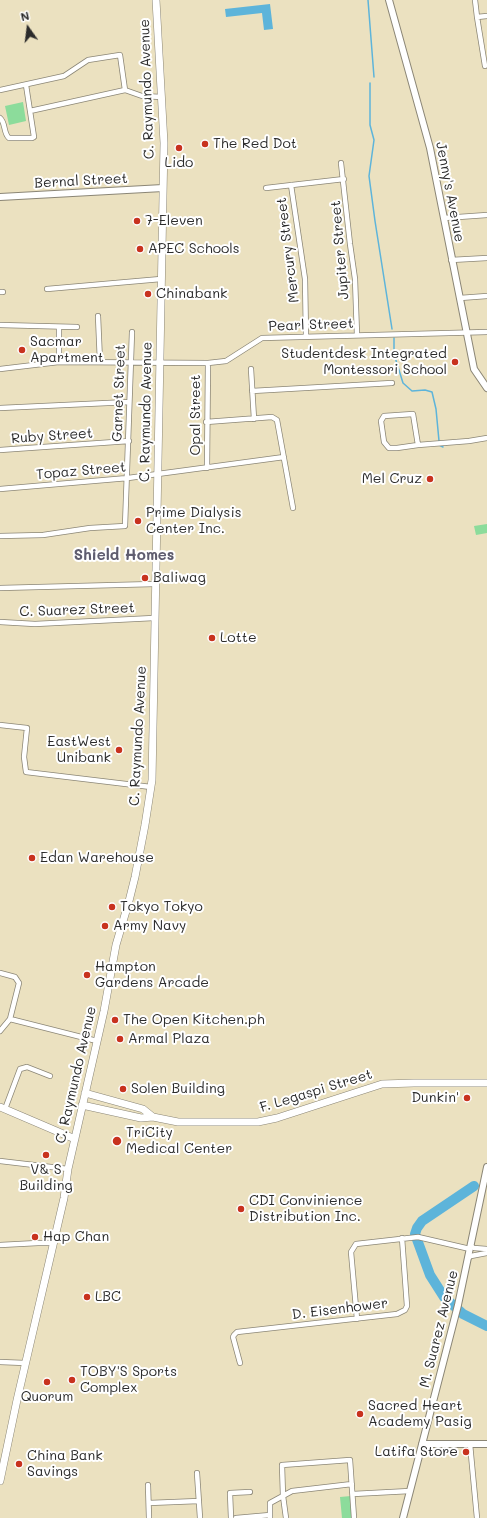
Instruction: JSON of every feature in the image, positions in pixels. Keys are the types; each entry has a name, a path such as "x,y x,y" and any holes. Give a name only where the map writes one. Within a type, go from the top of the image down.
{"main road":[{"name":"C. Raymundo Avenue","path":"0,1481 2,1464 64,1198 68,1169 97,1040 117,938 129,901 136,870 151,787 164,143 156,0"},
{"name":"F. Legaspi Street","path":"82,1105 142,1118 153,1117 178,1122 258,1122 277,1118 382,1084 487,1083"},
{"name":"F. Legaspi Street","path":"85,1093 143,1110 153,1117"},
{"path":"3,1108 75,1138"}],"street":[{"name":"Jenny's Avenue","path":"389,0 430,148 474,369 487,388"},
{"path":"475,0 476,17 485,66"},
{"path":"476,17 487,16"},
{"path":"0,90 64,76 88,60 120,54 125,90"},
{"path":"0,118 3,121 6,134 9,138 32,138 34,135 26,85"},
{"path":"30,111 125,90 142,96 162,98"},
{"name":"Jupiter Street","path":"341,163 355,278 357,335"},
{"name":"Mercury Street","path":"266,188 344,179"},
{"name":"Mercury Street","path":"291,185 305,279 306,336"},
{"name":"Bernal Street","path":"0,197 163,188"},
{"path":"444,218 487,214"},
{"path":"452,260 487,258"},
{"path":"47,289 161,280"},
{"path":"460,298 487,296"},
{"path":"98,316 100,362"},
{"path":"0,325 77,327"},
{"path":"59,362 60,326"},
{"name":"Garnet Street","path":"0,536 43,535 90,528 125,526 128,478 132,332"},
{"name":"Pearl Street","path":"0,369 59,362 208,363 226,361 262,338 487,332"},
{"name":"Opal Street","path":"207,468 206,422 208,363"},
{"path":"251,369 254,418"},
{"path":"252,391 392,383"},
{"path":"0,408 129,402"},
{"path":"418,445 413,414 384,416 381,422 384,442 388,448 469,441 487,438"},
{"path":"206,422 272,417 277,420 293,508"},
{"name":"Ruby Street","path":"0,450 129,441"},
{"name":"Topaz Street","path":"0,489 157,475 284,457"},
{"path":"0,588 155,584"},
{"name":"C. Suarez Street","path":"0,622 29,624 154,618"},
{"path":"0,725 27,728 24,757 26,772 151,787"},
{"path":"0,973 17,978 19,985 10,1019 0,1031"},
{"path":"10,1019 97,1040"},
{"path":"3,1108 20,1069 27,1067 50,1076"},
{"path":"0,1160 68,1169"},
{"name":"M. Suarez Avenue","path":"404,1518 457,1307 486,1174"},
{"path":"357,1318 351,1252 356,1244 418,1236 474,1248 487,1249"},
{"name":"D. Eisenhower","path":"240,1363 233,1337 237,1332 397,1314 403,1312 407,1308 402,1238"},
{"path":"0,1245 54,1243"},
{"path":"468,1258 487,1253"},
{"path":"0,1362 25,1363"},
{"path":"422,1444 487,1444"},
{"path":"470,1444 477,1518"},
{"path":"286,1518 281,1467 283,1464 350,1460 354,1518"},
{"path":"196,1473 200,1518"},
{"path":"148,1484 149,1518"},
{"path":"236,1518 270,1516 270,1504 292,1491 352,1484"},
{"path":"353,1494 410,1491"},
{"path":"231,1518 230,1493 250,1492"},
{"path":"149,1503 199,1501"}],"green space":[{"path":"23,102 26,121 9,125 5,106"},
{"path":"487,524 487,533 476,535 474,526"},
{"path":"351,1496 353,1518 342,1518 340,1497"}],"water":[{"path":"270,4 273,29 264,30 262,13 226,17 225,9"}],"waterway":[{"path":"368,0 374,77"},
{"path":"370,83 370,125 374,140 369,176 392,329"},
{"path":"394,338 394,354 403,383 412,391 425,390 432,392 436,409 439,441"},
{"path":"439,445 443,447"},
{"path":"474,1186 422,1221 415,1234 430,1275 444,1297 463,1314 487,1326"}],"place":[{"name":"The Red Dot","path":"205,144"},
{"name":"Lido","path":"179,148"},
{"name":"7-Eleven","path":"137,221"},
{"name":"APEC Schools","path":"140,249"},
{"name":"Chinabank","path":"148,294"},
{"name":"Sacmar Apartment","path":"22,350"},
{"name":"Studentdesk Integrated Montessori School","path":"455,362"},
{"name":"Mel Cruz","path":"430,479"},
{"name":"Prime Dialysis Center Inc.","path":"138,521"},
{"name":"Baliwag","path":"145,578"},
{"name":"Lotte","path":"212,638"},
{"name":"EastWest Unibank","path":"119,750"},
{"name":"Edan Warehouse","path":"32,858"},
{"name":"Tokyo Tokyo","path":"112,907"},
{"name":"Army Navy","path":"105,926"},
{"name":"Hampton Gardens Arcade","path":"87,975"},
{"name":"The Open Kitchen.ph","path":"115,1020"},
{"name":"Armal Plaza","path":"120,1039"},
{"name":"Solen Building","path":"123,1089"},
{"name":"Dunkin'","path":"467,1098"},
{"name":"TriCity Medical Center","path":"117,1141"},
{"name":"V& S Building","path":"46,1155"},
{"name":"CDI Convinience Distribution Inc.","path":"241,1209"},
{"name":"Hap Chan","path":"35,1237"},
{"name":"LBC","path":"87,1297"},
{"name":"TOBY'S Sports Complex","path":"72,1380"},
{"name":"Quorum","path":"47,1382"},
{"name":"Sacred Heart Academy Pasig","path":"360,1414"},
{"name":"Latifa Store","path":"466,1452"},
{"name":"China Bank Savings","path":"19,1464"}],"district":[{"name":"Shield Homes","path":"124,555"}]}
